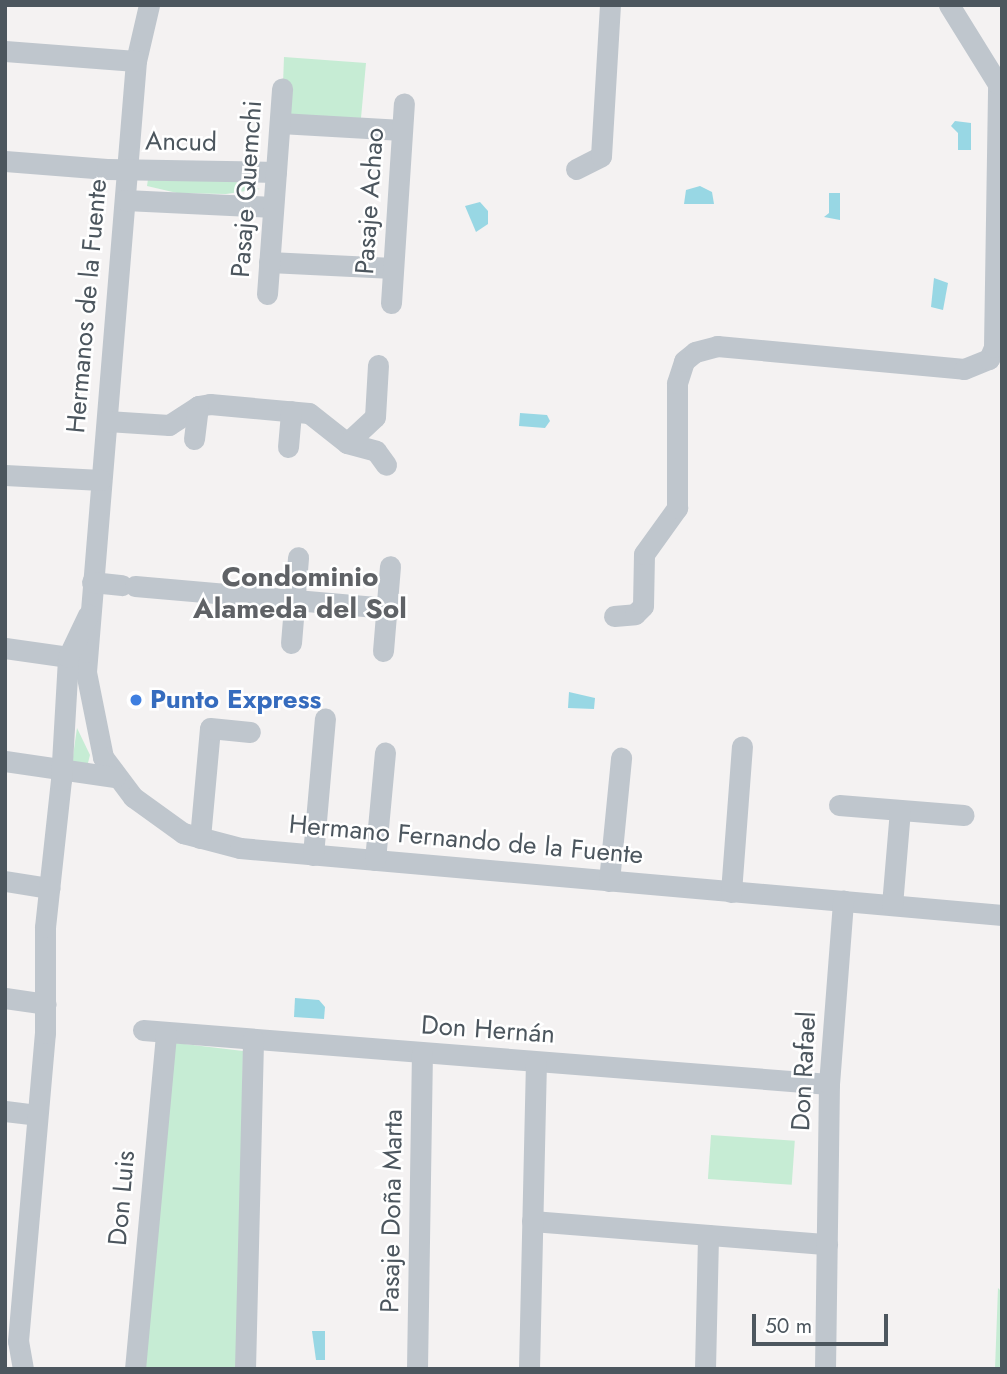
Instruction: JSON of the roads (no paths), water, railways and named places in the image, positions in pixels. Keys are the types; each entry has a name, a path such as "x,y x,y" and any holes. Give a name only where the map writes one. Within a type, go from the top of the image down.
{"street":[{"name":"Hermanos de la Fuente","path":"89,614 136,61 149,5"},
{"path":"576,169 601,156 610,5"},
{"path":"614,616 635,614 643,606 643,554 677,508 677,383 684,360 695,352 717,346 964,369 989,359 994,347 998,84 949,5"},
{"path":"5,51 136,61"},
{"name":"Pasaje Quemchi","path":"267,294 282,89"},
{"name":"Pasaje Achao","path":"391,303 404,103"},
{"path":"280,123 402,130"},
{"name":"Ancud","path":"6,167 276,172"},
{"path":"125,200 273,207"},
{"path":"269,262 393,268"},
{"path":"347,443 375,417 378,365"},
{"path":"107,422 169,425 198,406 291,411 320,418 347,443 376,451 386,465"},
{"path":"194,439 198,406"},
{"path":"288,447 291,411"},
{"path":"5,475 101,480"},
{"path":"291,643 298,557"},
{"path":"383,651 390,566"},
{"path":"92,582 387,608"},
{"path":"23,1369 12,1339 16,1231 37,1115 46,1004 49,888 62,769 68,657 74,636 89,614"},
{"name":"Hermano Fernando de la Fuente","path":"89,614 86,672 90,708 97,738 115,777 148,811 200,838 240,848 1002,915"},
{"path":"5,648 68,657"},
{"path":"313,855 325,719"},
{"path":"200,838 210,729 250,732"},
{"path":"731,892 742,746"},
{"path":"375,860 385,752"},
{"path":"609,881 621,758"},
{"path":"5,761 115,777"},
{"path":"839,805 964,815"},
{"path":"892,905 900,810"},
{"path":"5,881 49,888"},
{"name":"Don Rafael","path":"825,1369 829,1084 843,901"},
{"path":"5,998 46,1004"},
{"name":"Don Hernán","path":"143,1030 829,1084"},
{"name":"Don Luis","path":"135,1368 166,1032"},
{"path":"245,1369 254,1039"},
{"name":"Pasaje Doña Marta","path":"417,1369 422,1053"},
{"path":"529,1369 536,1062"},
{"path":"5,1111 37,1115"},
{"path":"532,1221 827,1244"},
{"path":"705,1369 708,1235"}],"water":[{"path":"955,121 971,123 971,150 958,150 958,133 951,126"},
{"path":"700,186 712,192 714,204 684,204 686,190"},
{"path":"829,193 840,193 840,220 824,217 829,213"},
{"path":"480,202 488,211 488,224 476,232 465,206"},
{"path":"934,278 948,283 943,310 931,307"},
{"path":"520,413 547,415 550,421 545,428 519,426"},
{"path":"569,692 595,698 594,709 568,708"},
{"path":"295,998 319,1000 325,1007 324,1019 294,1017"},
{"path":"312,1331 325,1331 325,1360 316,1360"}],"place":[{"name":"Punto Express","path":"136,700"}],"district":[{"name":"Condominio Alameda del Sol","path":"300,593"}]}
